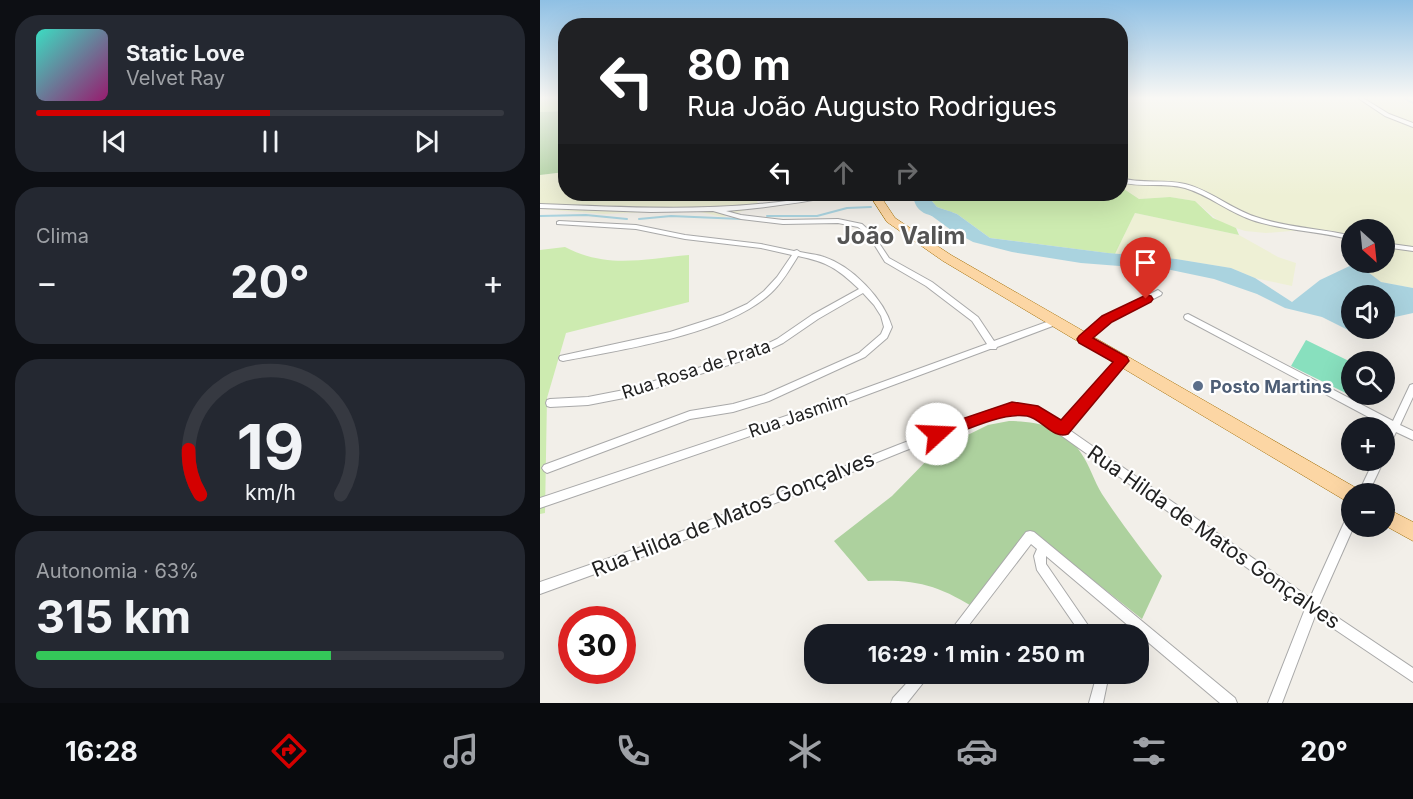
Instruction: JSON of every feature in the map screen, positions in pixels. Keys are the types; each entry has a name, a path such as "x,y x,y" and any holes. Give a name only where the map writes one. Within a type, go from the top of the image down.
{"main road":[{"path":"878,201 884,212 899,227 1055,322 1341,489"},
{"path":"1395,521 1413,532"}],"street":[{"path":"1128,182 1186,187 1252,219 1285,227 1320,230 1341,235"},
{"path":"540,207 601,210 715,210 794,201"},
{"path":"636,227 633,220 640,209"},
{"path":"715,210 741,217 783,222 838,221 860,225 871,235 887,260 929,284 975,319 993,347"},
{"path":"547,468 690,415 733,408 766,398 862,355 884,336 888,327 885,316 877,303 833,263 798,252 685,237 636,227 559,224"},
{"path":"1395,247 1413,249"},
{"path":"563,358 628,344 726,316 767,293 798,252"},
{"name":"Rua Rosa de Prata","path":"550,404 588,401 624,394 751,355 780,341 815,317 864,289"},
{"path":"1084,339 1107,319 1158,293"},
{"path":"1188,317 1378,417"},
{"name":"Rua Jasmim","path":"540,503 993,347 1055,322"},
{"path":"1062,430 1122,361"},
{"path":"1413,388 1395,426 1413,436"},
{"name":"Rua Hilda de Matos Gonçalves","path":"540,588 647,550 991,414 1012,409 1033,410 1413,676"},
{"path":"963,624 1030,536 1230,703"},
{"path":"1275,703 1312,607 1343,537"},
{"path":"1043,548 1040,556 1041,566 1081,624"},
{"path":"898,703 914,684"},
{"path":"1096,703 1101,684"}],"green space":[{"path":"540,131 558,131 558,173 540,175"},
{"path":"1128,131 1413,131 1413,288 1381,282 1369,273 1395,273 1395,219 1341,219 1341,234 1315,229 1266,233 1245,231 1221,223 1195,201 1170,197 1139,199 1128,192"},
{"path":"558,173 558,201 757,201 759,206 723,217 691,210 604,214 540,209 540,175"},
{"path":"1128,192 1139,199 1170,197 1195,201 1213,218 1236,228 1239,235 1135,213 1115,254 990,238 957,214 937,207 932,201 1128,201"},
{"path":"1135,213 1239,235 1278,257 1296,263 1292,286 1255,278 1231,268 1176,259 1115,254"},
{"path":"565,247 596,258 625,261 689,255 689,302 566,333 547,398 545,513 540,514 540,250"},
{"path":"1306,340 1341,357 1341,391 1291,366"},
{"path":"1009,421 1040,424 1059,431 1081,453 1102,494 1162,576 1142,619 1036,535 980,611 952,595 927,586 901,581 868,581 834,541 892,496 937,450 988,425"}],"water":[{"path":"916,201 932,201 937,207 957,214 990,238 1176,259 1231,268 1255,278 1292,302 1320,280 1341,270 1341,273 1369,273 1381,282 1413,288 1413,313 1395,317 1395,285 1341,285 1341,326 1322,317 1285,308 1257,294 1214,279 1171,270 1081,263 1012,252 973,242 951,230 925,211"}],"waterway":[{"path":"921,201 924,209 947,215"},
{"path":"767,216 817,216 847,208 871,207"},
{"path":"540,216 586,215 627,219"},
{"path":"639,219 671,216 741,219"}],"place":[{"name":"Posto Martins","path":"1198,386"}],"district":[{"name":"João Valim","path":"901,235"}],"route":[{"path":"937,434 991,414 1012,409 1033,410 1062,430 1122,361 1084,339 1107,319 1146,299"}]}
